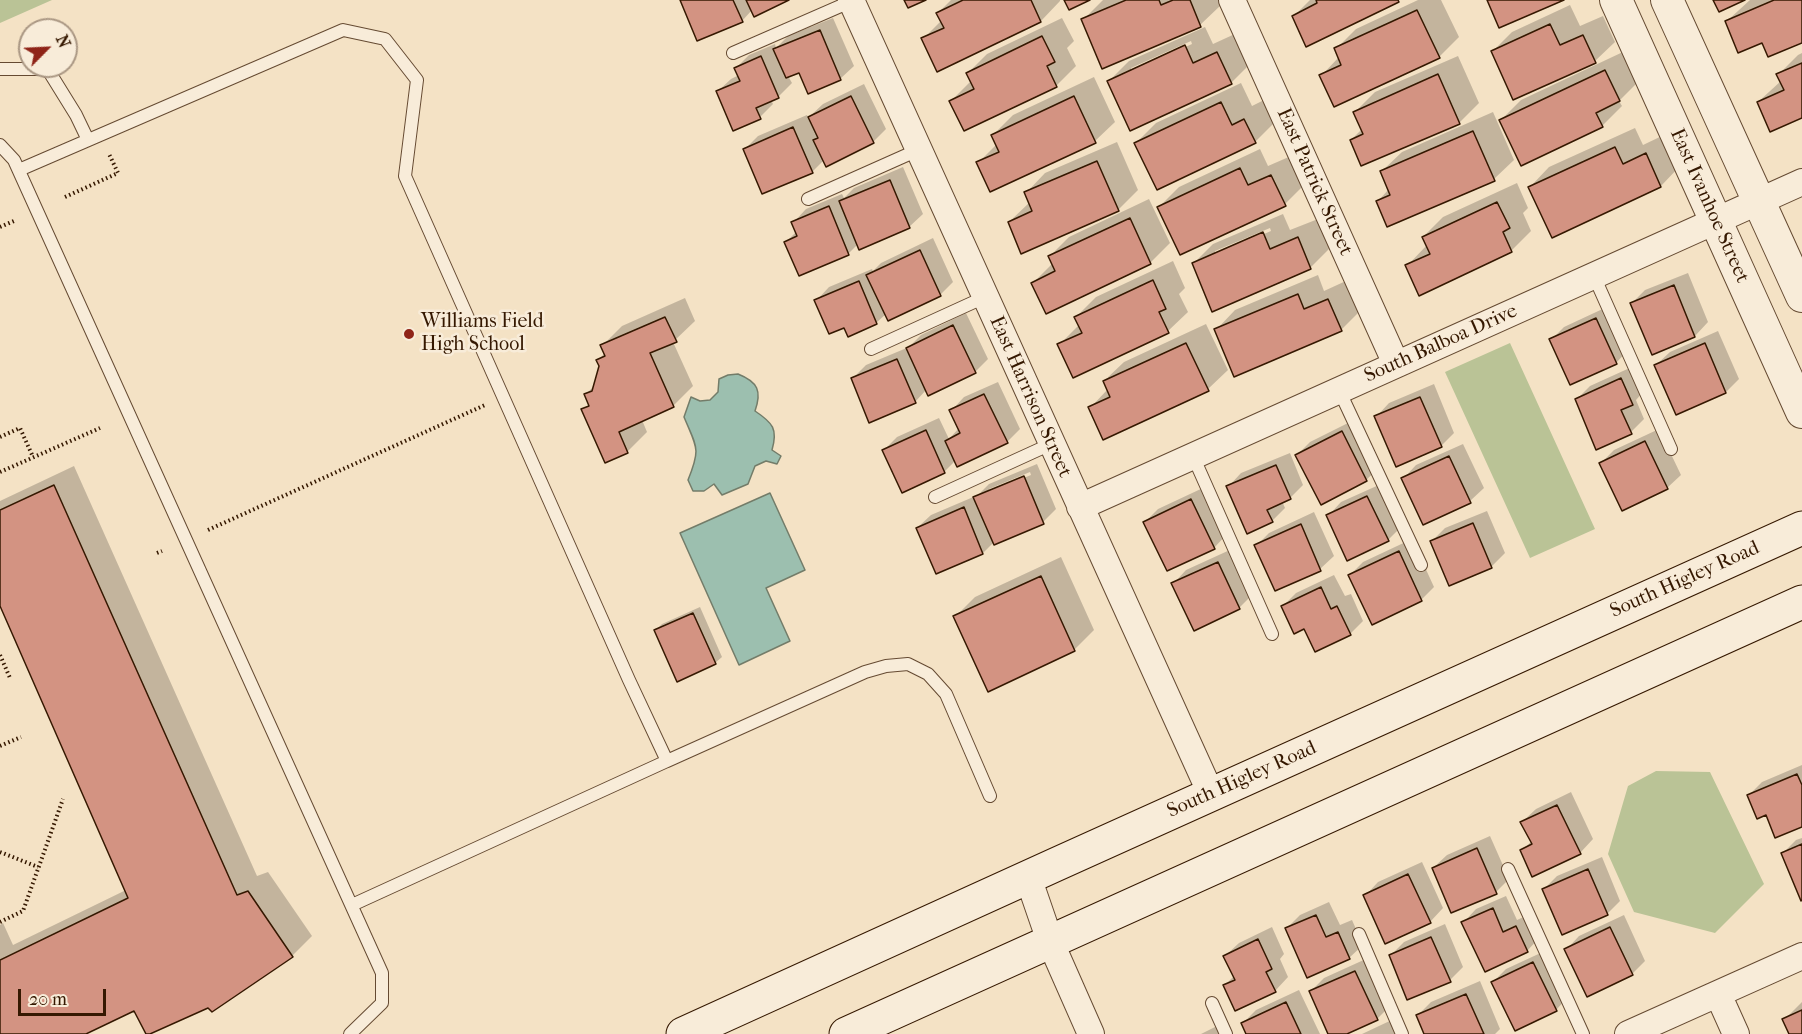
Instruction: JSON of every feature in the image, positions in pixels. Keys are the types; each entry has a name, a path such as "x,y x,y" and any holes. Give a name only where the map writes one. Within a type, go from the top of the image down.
{"main road":[{"name":"South Higley Road","path":"683,1034 1802,528"},
{"path":"846,1034 1802,602"}],"street":[{"name":"East Patrick Street","path":"1232,0 1396,364"},
{"name":"East Ivanhoe Street","path":"1616,0 1802,412"},
{"path":"1667,0 1802,296"},
{"name":"East Harrison Street","path":"852,1 1211,794"},
{"name":"South Balboa Drive","path":"1080,507 1802,182"},
{"path":"1028,877 1050,940 1091,1034"},
{"path":"1629,1034 1802,956"},
{"path":"1718,994 1736,1034"}],"lane":[{"path":"733,53 852,1"},
{"path":"19,170 343,30 385,39 417,80 405,176 667,761"},
{"path":"0,69 43,69 50,72 88,140"},
{"path":"0,145 14,160 19,170 382,973 381,1003 350,1034"},
{"path":"808,199 918,150"},
{"path":"1594,276 1671,449"},
{"path":"871,349 985,297"},
{"path":"1339,390 1421,565"},
{"path":"935,497 1051,444"},
{"path":"1193,456 1272,634"},
{"path":"351,905 865,672 886,666 908,664 928,674 946,694 990,796"},
{"path":"1508,869 1583,1034"},
{"path":"1359,934 1402,1034"},
{"path":"1212,1003 1226,1034"}],"path":[{"path":"65,197 118,173 110,154"},
{"path":"0,227 14,220"},
{"path":"208,530 489,404"},
{"path":"0,437 20,428 33,457"},
{"path":"0,472 100,428"},
{"path":"157,553 162,551"},
{"path":"0,655 10,678"},
{"path":"0,746 21,736"},
{"path":"0,922 23,910 63,799"},
{"path":"0,852 38,867"}],"shaded area":[{"path":"0,0 52,0 0,23"},
{"path":"1510,343 1595,529 1530,558 1445,372"},
{"path":"738,374 750,380 757,388 758,398 755,411 770,423 774,432 772,450 781,456 777,464 766,461 755,466 748,484 722,495 714,484 704,491 693,491 688,480 695,461 696,448 684,417 691,397 700,401 710,400 718,392 719,379"},
{"path":"770,493 805,570 766,588 790,641 739,665 680,533"},
{"path":"1656,771 1710,772 1764,884 1715,933 1634,912 1608,854 1628,786"}],"building":[{"path":"680,0 733,0 743,22 697,41"},
{"path":"746,0 789,0 754,17"},
{"path":"904,0 926,0 908,8"},
{"path":"963,0 1031,0 1041,22 937,72 921,38 944,28 936,13"},
{"path":"1064,0 1090,0 1069,10"},
{"path":"1126,0 1159,0 1161,5 1173,0 1190,0 1201,27 1102,69 1081,19"},
{"path":"1316,0 1398,0 1399,2 1306,47 1292,16 1317,3"},
{"path":"1487,0 1564,0 1499,28"},
{"path":"1713,0 1745,0 1719,12"},
{"path":"1774,0 1802,0 1802,43 1768,57 1762,43 1738,53 1725,21"},
{"path":"1417,10 1440,58 1334,107 1319,75 1341,65 1334,48"},
{"path":"1550,24 1560,45 1583,35 1596,63 1513,100 1491,51"},
{"path":"820,30 841,80 808,94 799,73 786,78 773,49"},
{"path":"1042,36 1055,62 1047,66 1057,87 964,131 949,101 974,89 966,73"},
{"path":"1185,45 1193,63 1217,52 1232,84 1130,131 1107,81"},
{"path":"761,56 779,98 756,108 761,119 733,131 716,91 740,81 734,68"},
{"path":"1802,63 1802,118 1770,132 1757,102 1784,90 1776,74"},
{"path":"1605,70 1620,101 1596,113 1603,127 1521,166 1499,120"},
{"path":"1438,74 1460,124 1361,166 1350,140 1363,134 1353,112"},
{"path":"851,96 874,143 826,167 813,140 818,138 808,117"},
{"path":"1074,96 1096,143 990,192 976,162 999,152 991,135"},
{"path":"1221,102 1232,125 1244,119 1256,143 1157,190 1134,143"},
{"path":"793,127 813,173 762,194 743,149"},
{"path":"1473,131 1495,181 1387,227 1376,201 1390,195 1380,171"},
{"path":"1615,147 1623,164 1646,153 1661,187 1552,238 1528,187"},
{"path":"1097,161 1119,211 1021,254 1008,222 1032,211 1024,192"},
{"path":"1240,168 1248,185 1271,175 1286,206 1180,255 1157,207"},
{"path":"890,180 910,228 859,250 839,201"},
{"path":"1497,202 1510,228 1503,232 1512,252 1419,296 1405,265 1430,254 1422,237"},
{"path":"829,206 849,255 799,276 784,242 797,236 791,222"},
{"path":"1130,218 1151,264 1046,314 1031,283 1055,271 1048,256"},
{"path":"1263,232 1270,249 1298,237 1311,269 1212,312 1192,263"},
{"path":"920,250 941,296 888,321 866,275"},
{"path":"1153,280 1166,309 1159,312 1169,333 1073,378 1057,344 1082,333 1074,317"},
{"path":"859,281 877,324 848,337 844,328 829,334 814,300"},
{"path":"1674,285 1695,337 1652,355 1630,303"},
{"path":"1298,294 1304,309 1328,299 1342,331 1234,377 1214,329"},
{"path":"665,317 677,342 650,353 674,407 619,432 628,453 605,463 581,409 589,406 584,394 592,391 599,366 596,360 605,356 600,345"},
{"path":"1596,318 1617,364 1570,385 1549,339"},
{"path":"953,325 976,373 928,396 906,348"},
{"path":"1186,343 1209,391 1103,440 1088,407 1110,397 1103,381"},
{"path":"1705,343 1726,393 1676,415 1654,365"},
{"path":"897,359 916,403 869,423 851,378"},
{"path":"1621,378 1633,405 1621,410 1632,434 1596,450 1575,399"},
{"path":"984,394 1008,443 957,467 945,441 960,433 949,410"},
{"path":"1420,397 1442,447 1396,467 1374,416"},
{"path":"926,430 945,473 902,493 882,450"},
{"path":"1342,431 1367,481 1321,505 1295,455"},
{"path":"1645,441 1668,489 1622,511 1599,463"},
{"path":"1449,456 1471,503 1423,525 1401,478"},
{"path":"1276,465 1291,499 1267,510 1273,522 1247,534 1226,486"},
{"path":"1024,476 1044,524 994,545 973,497"},
{"path":"54,485 237,895 248,891 293,957 212,1012 208,1008 150,1034 146,1034 134,1011 86,1034 0,1034 0,960 128,898 0,606 0,510"},
{"path":"1367,496 1389,541 1347,561 1326,515"},
{"path":"1191,499 1215,549 1167,571 1143,522"},
{"path":"964,507 983,554 936,574 916,528"},
{"path":"1473,523 1492,568 1449,586 1430,541"},
{"path":"1301,524 1321,571 1275,591 1254,545"},
{"path":"1399,551 1422,601 1372,625 1348,575"},
{"path":"1218,562 1240,609 1194,631 1171,583"},
{"path":"1041,576 1075,651 988,692 953,616"},
{"path":"1321,587 1331,609 1337,606 1351,635 1315,652 1304,629 1294,634 1281,606"},
{"path":"693,613 716,664 677,682 654,630"},
{"path":"1797,774 1802,785 1802,827 1775,838 1766,815 1757,819 1747,795"},
{"path":"1557,805 1581,854 1532,877 1520,850 1532,844 1520,822"},
{"path":"1802,844 1802,900 1801,901 1781,853"},
{"path":"1477,848 1497,894 1451,913 1432,868"},
{"path":"1588,869 1608,915 1562,935 1542,889"},
{"path":"1408,874 1431,923 1385,944 1363,895"},
{"path":"1493,908 1503,932 1516,926 1528,952 1485,972 1461,922"},
{"path":"1316,915 1326,937 1338,932 1350,959 1307,978 1285,928"},
{"path":"1610,927 1633,975 1587,997 1564,949"},
{"path":"1431,937 1451,982 1407,1000 1389,955"},
{"path":"1258,939 1272,969 1266,972 1276,992 1235,1011 1223,985 1235,980 1223,956"},
{"path":"1533,962 1557,1011 1515,1031 1491,982"},
{"path":"1355,971 1378,1020 1347,1034 1328,1034 1309,991"},
{"path":"1466,994 1484,1034 1424,1034 1416,1015"},
{"path":"1286,1002 1301,1034 1246,1034 1241,1023"},
{"path":"1802,1010 1802,1034 1789,1034 1782,1019"}],"place":[{"name":"Williams Field High School","path":"409,334"}]}
